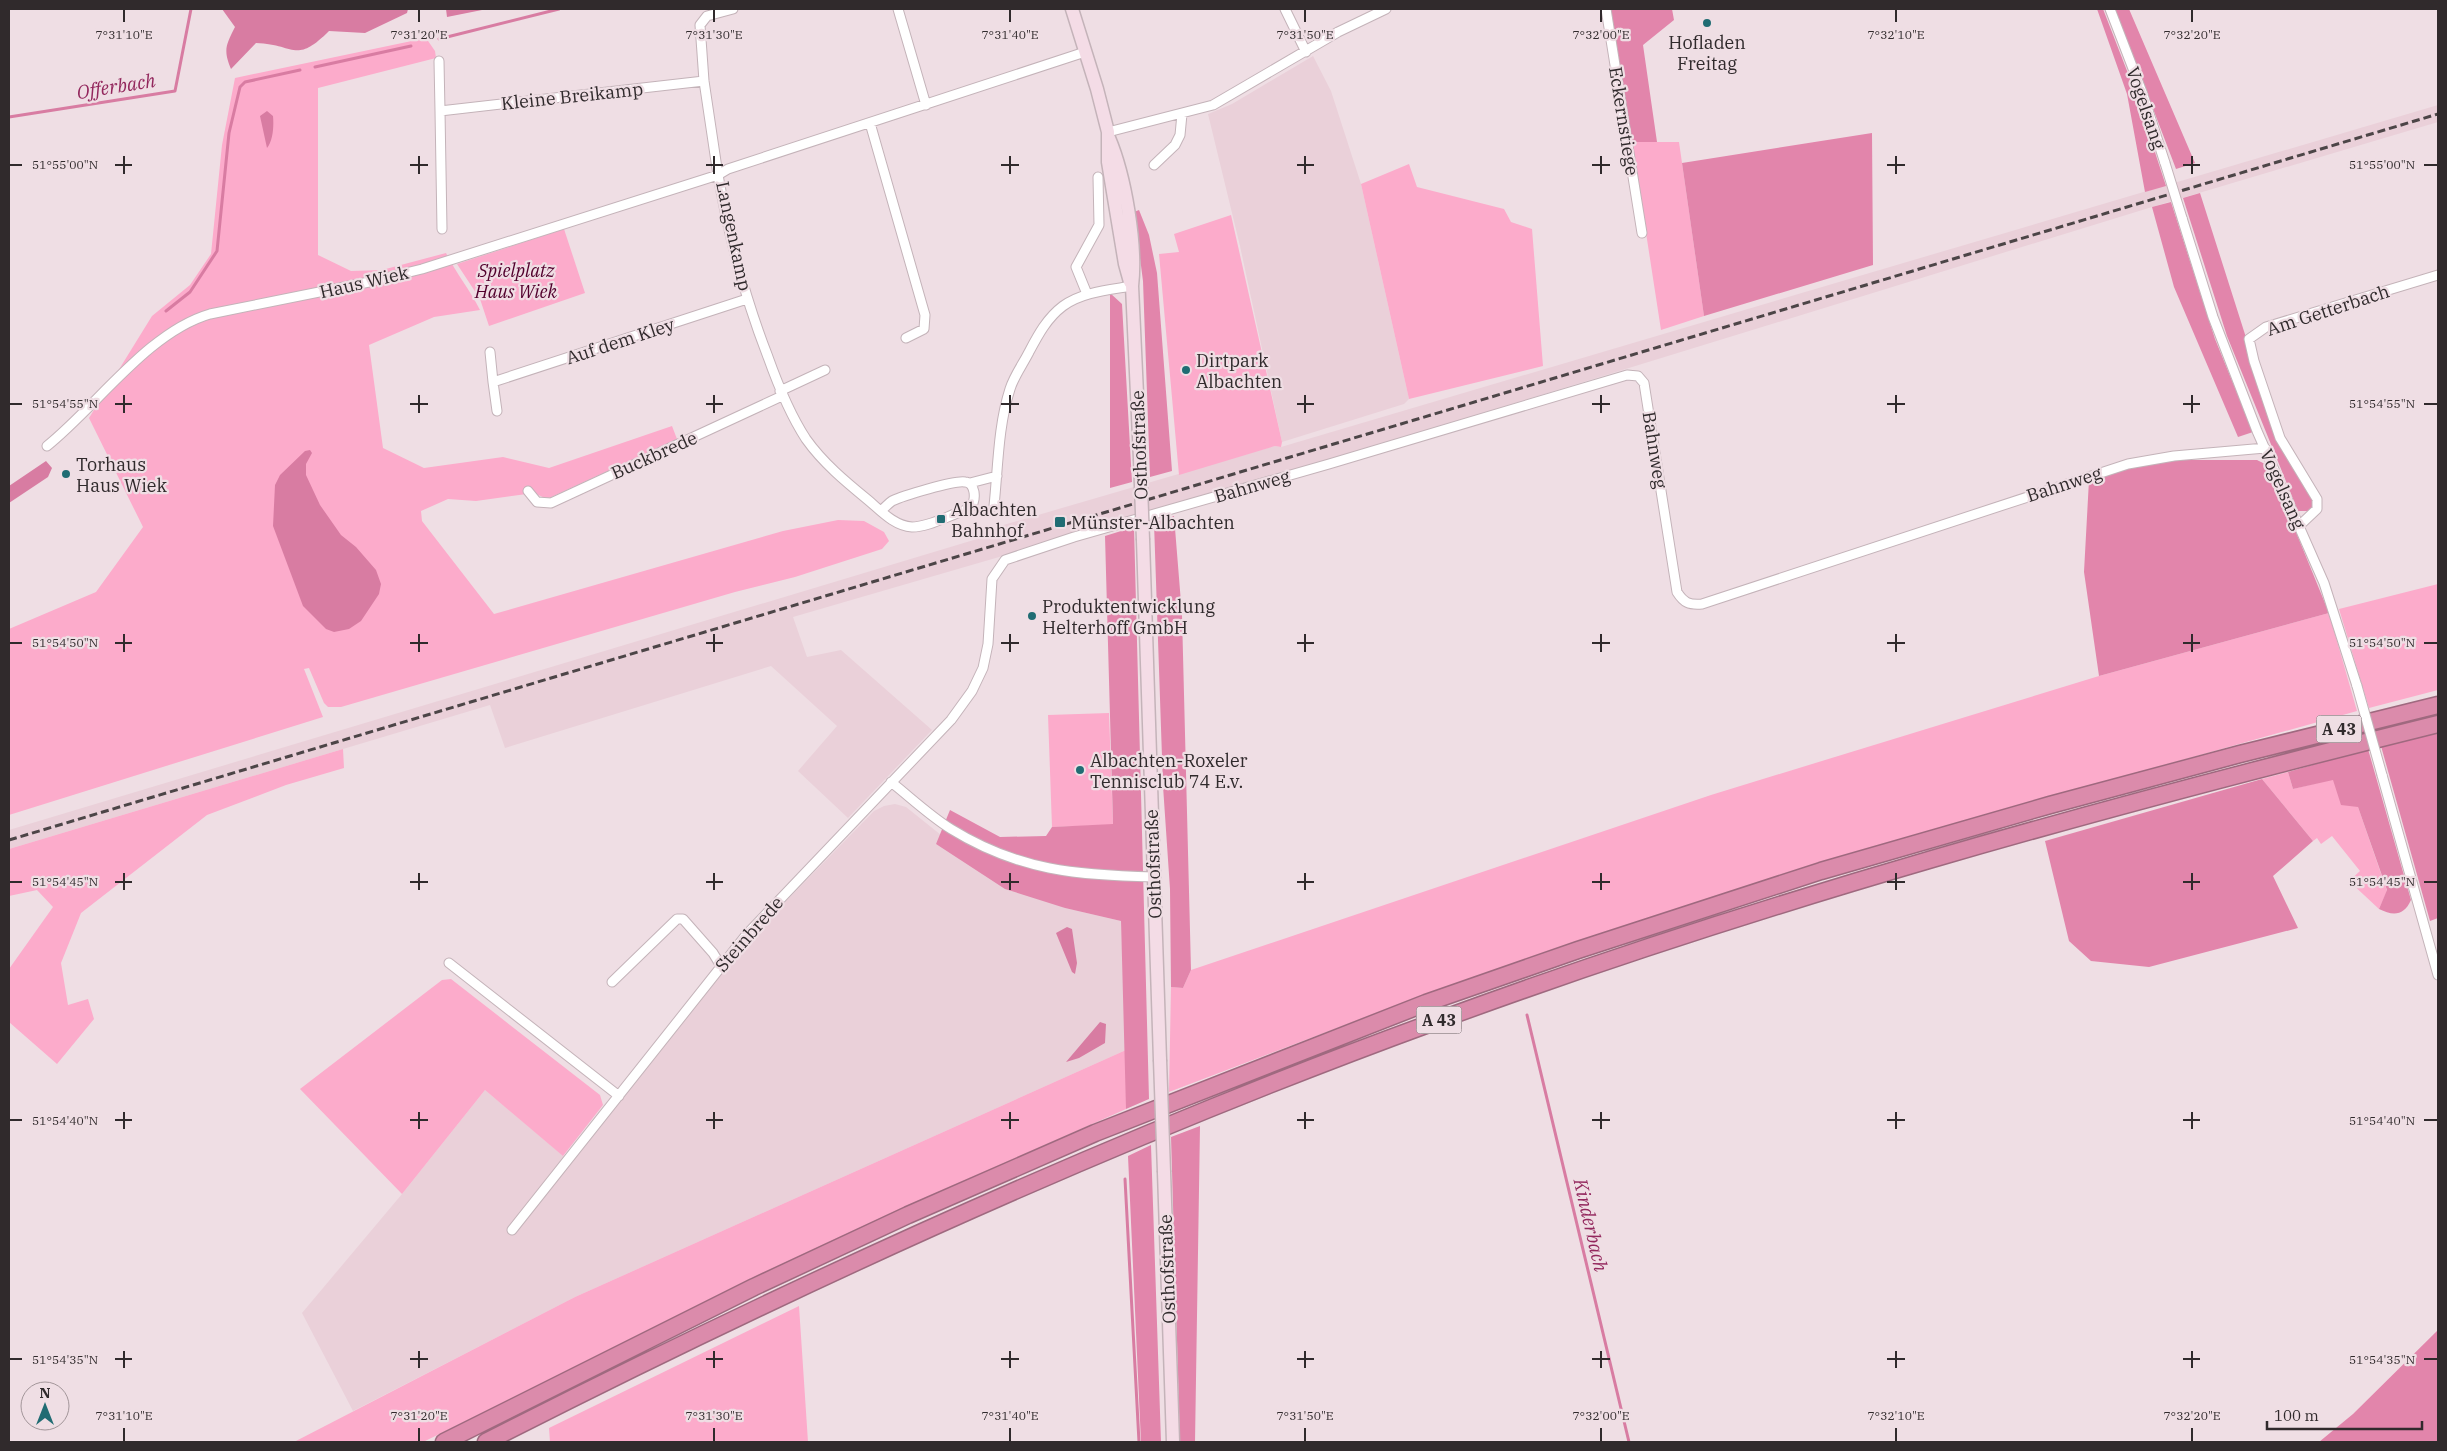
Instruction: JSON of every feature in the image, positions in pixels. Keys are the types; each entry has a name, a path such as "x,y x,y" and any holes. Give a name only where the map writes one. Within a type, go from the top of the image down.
{"highway":[{"name":"A 43","path":"444,1442 745,1291 917,1211 1096,1133 1426,1003 1578,950 1840,865 2050,804 2438,705"},
{"name":"A 43","path":"486,1442 761,1305 917,1233 1122,1144 1278,1080 1433,1022 1585,968 1827,889 2083,815 2243,772 2438,724"}],"street":[{"path":"718,175 704,81 699,30 702,20 707,16 733,9"},
{"path":"898,9 926,105"},
{"name":"Osthofstraße","path":"1072,9 1108,135 1108,162 1125,264 1132,286 1143,540 1173,1442"},
{"path":"1285,9 1306,52"},
{"path":"1108,135 1213,106 1338,32 1386,9"},
{"name":"Eckernstiege","path":"1606,9 1642,233"},
{"name":"Vogelsang","path":"2110,9 2142,92 2213,317 2265,448 2335,615 2357,686 2438,975"},
{"name":"Langenkamp","path":"970,484 974,488 974,502 968,510 921,526 906,526 893,520 849,485 807,440 781,393 747,299 733,248 718,175 1085,52"},
{"path":"439,61 442,229"},
{"name":"Kleine Breikamp","path":"440,111 704,81"},
{"path":"1154,165 1175,145 1180,134 1182,114"},
{"path":"870,123 924,315 924,329 906,338"},
{"name":"Haus Wiek","path":"47,446 69,428 128,369 175,329 194,320 210,314 369,282 422,269 718,175"},
{"path":"1088,294 1076,267 1099,225 1098,177"},
{"name":"Am Getterbach","path":"2299,526 2317,509 2317,499 2280,438 2254,361 2249,339 2266,327 2438,275"},
{"path":"994,506 1004,415 1010,388 1037,336 1051,316 1064,306 1088,294 1132,286"},
{"name":"Auf dem Kley","path":"493,382 747,299"},
{"path":"490,352 497,411"},
{"path":"781,393 825,370"},
{"name":"Bahnweg","path":"992,579 1006,560 1074,537 1329,464 1627,375 1638,376 1644,383 1677,592 1683,602 1692,605 1702,604 2128,464 2174,456 2265,448"},
{"name":"Buckbrede","path":"528,491 537,502 551,503 781,393"},
{"path":"881,511 892,502 904,496 955,482 970,484 997,476"},
{"name":"Steinbrede","path":"512,1230 747,934 951,720 972,691 987,652 992,579"},
{"path":"890,782 950,828 1011,858 1048,869 1091,875 1154,877"},
{"path":"612,982 677,919 683,920 713,953 721,966"},
{"path":"450,963 618,1096"}],"shaded area":[{"path":"222,9 408,9 407,13 365,33 329,31 318,41 301,50 256,43 231,69 226,52 229,38 235,27"},
{"path":"446,9 487,9 447,17"},
{"path":"1611,9 1672,9 1674,20 1643,45 1657,142 1632,142"},
{"path":"2097,9 2103,9 2136,94 2166,186 2145,192 2127,94"},
{"path":"2115,9 2129,9 2195,163 2176,169"},
{"path":"1313,56 1331,91 1361,184 1409,399 1404,404 1282,442 1240,246 1208,114 1232,104"},
{"path":"2438,105 2438,122 2152,207 1288,473 793,617 807,657 841,650 932,730 848,818 798,771 837,726 771,666 505,748 490,705 9,849 9,830 977,539 983,531 1275,446 1281,447"},
{"path":"267,111 273,116 273,124 272,137 267,148 260,116"},
{"path":"1872,133 1873,265 1704,316 1682,163"},
{"path":"2200,193 2278,438 2287,458 2314,499 2313,507 2309,511 2298,511 2227,336 2183,198"},
{"path":"2171,202 2215,339 2253,432 2238,437 2174,287 2152,207"},
{"path":"1139,210 1149,235 1157,273 1172,471 1150,477 1143,281 1134,212"},
{"path":"1110,293 1122,304 1132,482 1110,488"},
{"path":"310,450 312,453 306,464 306,475 320,505 341,535 356,547 376,570 381,584 379,594 361,621 349,629 334,632 326,629 303,606 273,526 275,485 280,475 305,451"},
{"path":"2175,460 2257,460 2269,466 2329,613 2099,676 2084,572 2089,480 2129,468"},
{"path":"46,461 52,468 48,477 9,503 9,486"},
{"path":"1174,516 1182,615 1191,970 1183,988 1171,987 1170,889 1163,786 1154,523"},
{"path":"1134,527 1149,1099 1126,1109 1121,921 1065,908 1005,889 936,844 950,810 1000,837 1046,836 1052,827 1113,824 1105,536"},
{"path":"2438,732 2438,918 2430,921 2381,746"},
{"path":"2368,749 2411,900 2405,909 2398,913 2389,913 2379,909 2387,890 2358,807 2341,805 2333,780 2293,789 2288,772"},
{"path":"2262,779 2313,841 2273,876 2298,928 2149,967 2091,961 2069,941 2045,841"},
{"path":"895,804 906,807 941,835 936,844 1065,908 1121,921 1126,1050 575,1297 353,1411 302,1313 402,1194 485,1090 572,1163 751,937 874,811 884,806"},
{"path":"1067,927 1072,929 1077,963 1075,974 1072,972 1056,933"},
{"path":"1100,1022 1106,1024 1105,1043 1079,1058 1066,1062"},
{"path":"1200,1126 1195,1442 1180,1442 1171,1137"},
{"path":"1151,1145 1161,1442 1141,1442 1128,1156"},
{"path":"2438,1330 2438,1442 2319,1442 2353,1414"}],"green space":[{"path":"426,38 435,51 436,58 318,88 318,255 351,271 382,270 446,253 480,310 434,317 369,345 383,448 424,468 503,457 549,468 672,426 677,439 547,499 534,493 476,501 448,499 421,511 422,521 494,614 783,531 838,520 864,521 884,532 889,541 882,549 795,577 735,592 341,707 328,707 324,703 309,668 304,669 323,717 9,815 9,629 96,592 143,527 89,418 152,316 190,285 211,254 222,145 235,78"},
{"path":"1632,142 1679,142 1704,316 1661,330"},
{"path":"1409,164 1417,187 1504,209 1511,222 1532,229 1543,366 1409,399 1361,184"},
{"path":"1231,215 1282,442 1281,447 1275,446 1179,475 1159,254 1179,252 1174,234"},
{"name":"Spielplatz Haus Wiek","path":"564,229 585,293 489,326 480,299 457,264"},
{"path":"2438,584 2438,690 2369,708 2339,609"},
{"path":"2329,613 2357,711 2047,798 1424,995 1169,1092 1171,987 1183,988 1191,970 1711,795 2099,676"},
{"name":"Albachten-Roxeler Tennisclub 74 E.v.","path":"1109,713 1113,825 1052,827 1048,715"},
{"path":"343,749 344,768 286,785 207,815 81,913 61,963 68,1005 88,999 94,1019 57,1064 9,1022 9,969 53,907 37,890 9,896 9,849"},
{"path":"2288,772 2293,789 2333,779 2358,807 2387,891 2379,909 2349,881 2360,871 2332,836 2321,844 2317,838 2313,841 2262,779"},
{"path":"451,979 600,1095 603,1105 563,1156 485,1090 402,1194 300,1089 442,980"},
{"path":"1126,1050 1126,1109 904,1208 423,1442 294,1442 575,1297"},
{"path":"799,1306 808,1442 550,1442 549,1428"}],"waterway":[{"name":"Offerbach","path":"9,117 175,91 191,9"},
{"path":"439,39 559,9"},
{"path":"315,67 411,46"},
{"path":"166,311 190,292 217,251 229,133 240,87 245,82 300,70"},
{"name":"Kinderbach","path":"1527,1015 1629,1442"},
{"path":"1125,1179 1139,1442"}],"railway":[{"path":"9,840 2438,114"}],"place":[{"name":"Hofladen Freitag","path":"1707,23"},
{"name":"Dirtpark Albachten","path":"1186,370"},
{"name":"Torhaus Haus Wiek","path":"66,474"},
{"name":"Albachten Bahnhof","path":"941,519"},
{"name":"Münster-Albachten","path":"1060,522"},
{"name":"Produktentwicklung Helterhoff GmbH","path":"1032,616"},
{"name":"Albachten-Roxeler Tennisclub 74 E.v.","path":"1080,770"}]}
